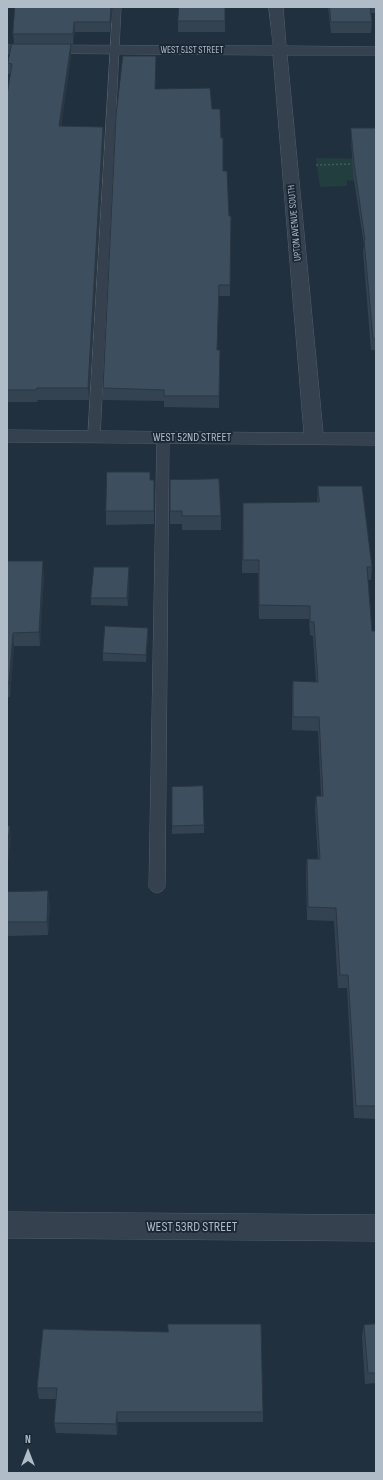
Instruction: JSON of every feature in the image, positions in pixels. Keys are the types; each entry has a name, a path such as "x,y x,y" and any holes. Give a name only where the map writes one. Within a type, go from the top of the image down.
{"street":[{"name":"UPTON AVENUE SOUTH","path":"276,7 314,438"},
{"name":"WEST 51ST STREET","path":"7,49 376,51"},
{"name":"WEST 52ND STREET","path":"7,436 376,439"},
{"name":"WEST 53RD STREET","path":"7,1225 376,1228"}],"lane":[{"path":"94,437 117,7"},
{"path":"157,887 163,437"}],"path":[{"path":"315,165 352,164"}],"green space":[{"path":"316,158 376,159 354,181 347,180 347,186 320,187"}],"building":[{"path":"15,7 111,7 110,22 74,22 73,34 13,34"},
{"path":"179,7 225,7 225,21 178,21"},
{"path":"330,7 370,7 372,22 331,22"},
{"path":"12,44 71,44 59,126 103,127 88,388 37,388 36,390 7,390 7,95 12,64 8,63"},
{"path":"123,56 156,56 155,89 210,88 212,109 220,109 221,138 223,138 223,171 227,171 229,216 231,216 230,285 219,285 217,350 220,350 219,396 164,396 164,390 103,388 116,116"},
{"path":"351,128 376,128 376,339 373,339 365,240 354,163"},
{"path":"107,472 150,472 150,480 154,480 154,511 106,511"},
{"path":"219,479 221,516 182,516 182,511 170,511 170,480"},
{"path":"318,486 362,486 372,567 367,567 372,631 376,631 376,1106 356,1106 348,975 340,975 336,908 308,907 307,859 320,859 316,796 323,796 319,717 293,717 293,681 318,682 314,622 310,622 310,606 259,605 259,560 243,560 243,503 319,502"},
{"path":"7,561 43,561 39,632 13,633 9,683 7,683"},
{"path":"94,567 129,567 127,598 91,598"},
{"path":"105,626 148,628 146,655 103,653"},
{"path":"203,786 204,825 172,826 172,787"},
{"path":"7,826 10,826 7,847"},
{"path":"48,891 47,922 7,922 7,892"},
{"path":"168,1324 261,1324 263,1412 117,1412 116,1424 54,1423 57,1388 37,1388 43,1329 168,1332"},
{"path":"376,1324 376,1373 368,1373 364,1325"}]}
